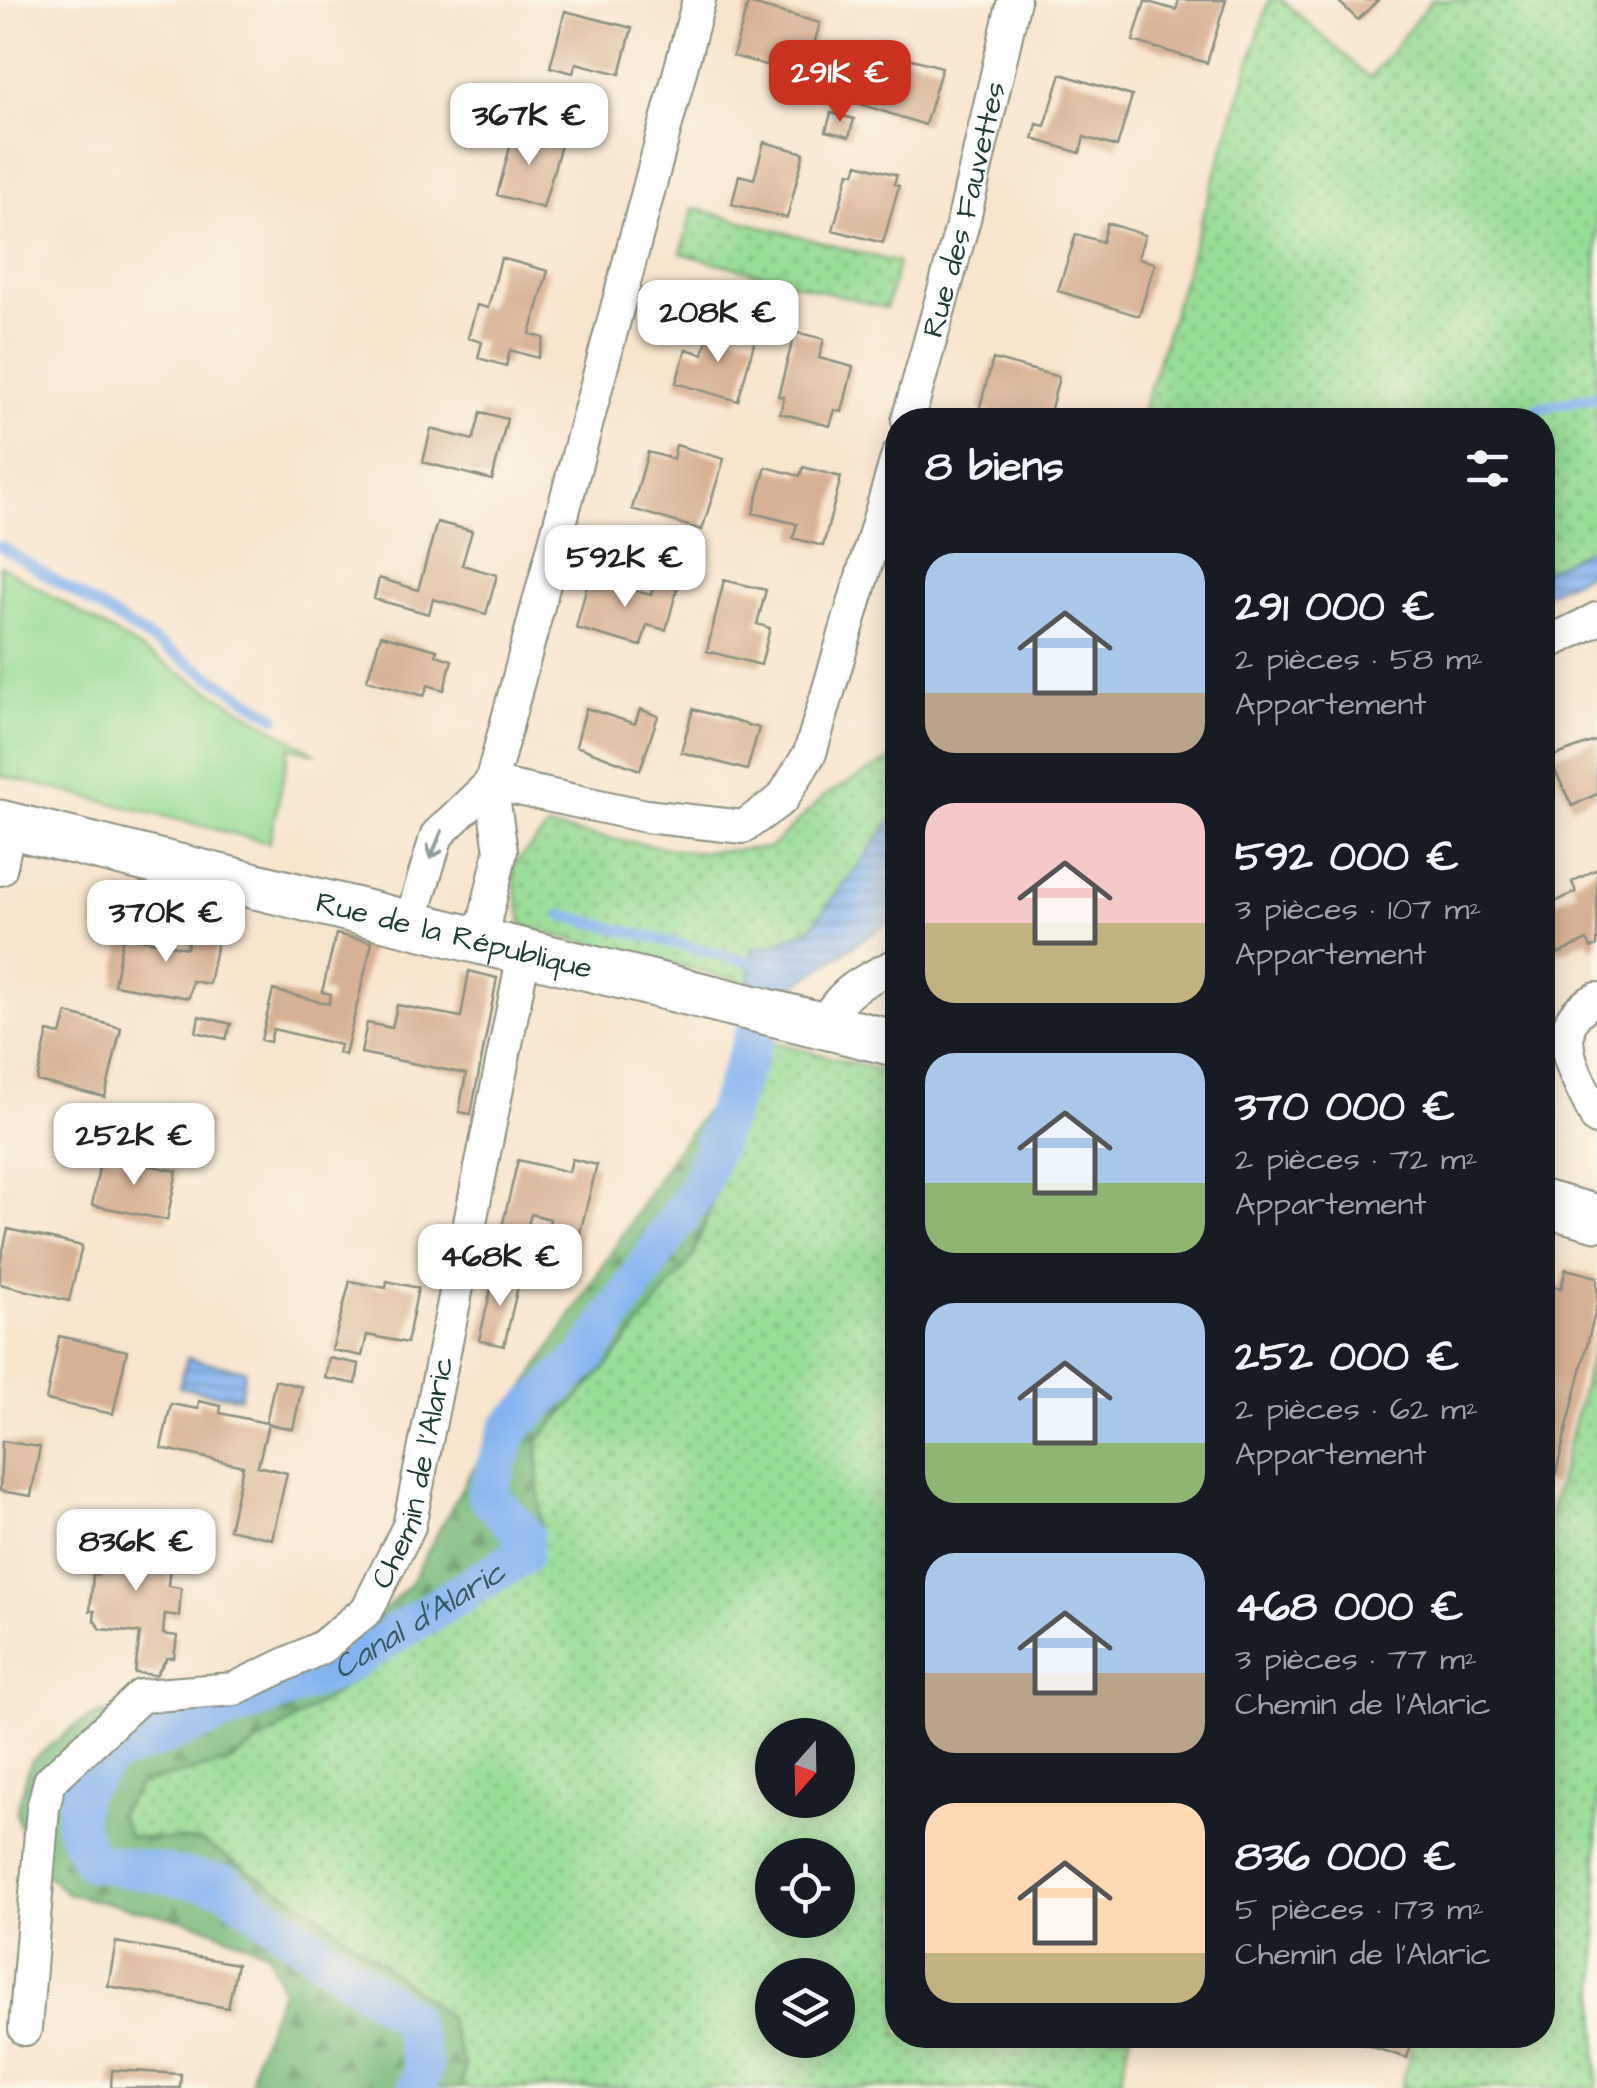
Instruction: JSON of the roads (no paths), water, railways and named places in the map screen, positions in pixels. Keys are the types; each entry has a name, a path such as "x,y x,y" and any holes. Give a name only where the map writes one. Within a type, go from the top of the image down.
{"street":[{"path":"480,942 502,851 491,784 698,0"},
{"name":"Rue des Fauvettes","path":"911,408 964,219 1014,0"},
{"path":"491,784 646,816 743,827 782,799 810,754 885,498"},
{"path":"1555,640 1597,619"},
{"path":"410,924 437,834 491,784"},
{"path":"0,869 3,822"},
{"name":"Rue de la République","path":"3,822 885,1041"},
{"name":"Chemin de l'Alaric","path":"24,2030 43,1808 50,1781 141,1696 234,1689 322,1648 367,1610 409,1526 524,954"},
{"path":"812,1023 860,982 885,970"},
{"path":"1597,999 1572,1016 1566,1052 1597,1119"},
{"path":"1555,1207 1597,1218"}],"water":[{"path":"1597,545 1597,569 1555,589 1555,566"},
{"path":"885,830 885,924 786,992 749,983 753,948 769,947 811,928"},
{"path":"738,1034 767,1040 750,1095 734,1094 726,1083"},
{"path":"187,1358 245,1370 240,1398 179,1387"}],"waterway":[{"name":"Canal d'Alaric","path":"1540,408 1597,396"},
{"path":"0,546 276,717"},
{"path":"562,915 762,965"},
{"name":"Canal d'Alaric","path":"417,2088 423,2066 408,2018 225,1885 91,1861 75,1826 78,1792 111,1755 334,1671 521,1556 523,1534 486,1494 510,1428 588,1355 697,1189 775,982"}]}
